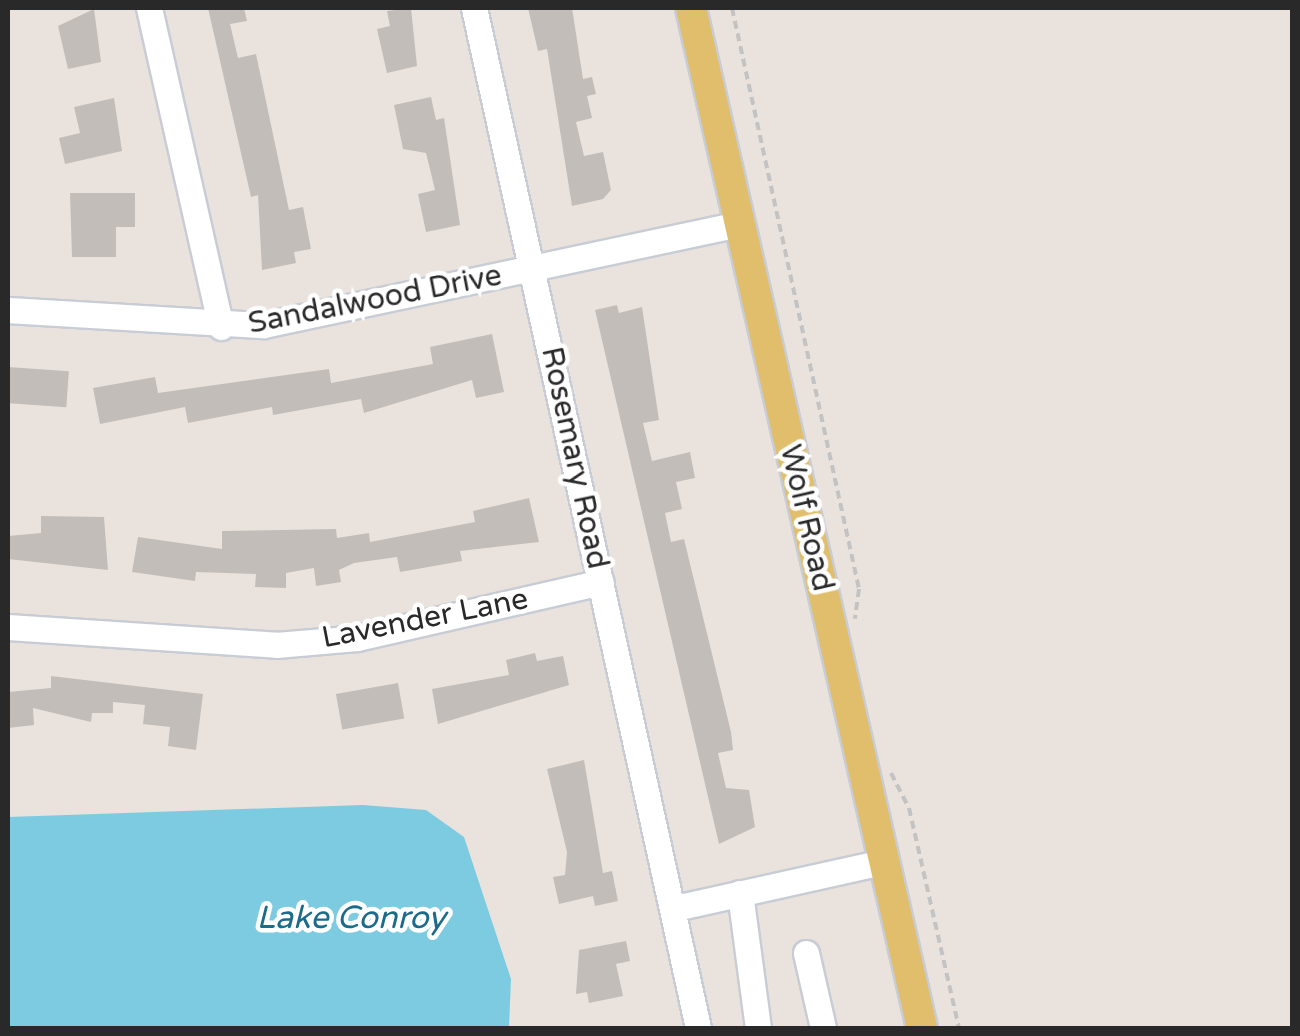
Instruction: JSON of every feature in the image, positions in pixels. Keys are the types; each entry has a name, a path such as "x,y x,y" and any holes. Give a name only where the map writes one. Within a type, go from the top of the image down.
{"main road":[{"name":"Wolf Road","path":"692,8 922,1028"}],"street":[{"path":"149,8 220,327"},
{"name":"Rosemary Road","path":"474,8 675,908 698,1028"},
{"name":"Sandalwood Drive","path":"8,310 220,327 308,320 738,224"},
{"name":"Lavender Lane","path":"8,627 276,645 358,638 601,582"},
{"path":"675,908 883,862"},
{"path":"740,893 758,1028"},
{"path":"806,953 823,1028"}],"path":[{"path":"732,8 859,589 853,632"},
{"path":"888,767 910,808 959,1028"}],"water":[{"name":"Lake Conroy","path":"363,805 426,810 464,837 511,979 509,1028 8,1028 8,817"}],"building":[{"path":"208,8 244,8 247,21 230,24 238,58 256,54 289,210 303,207 311,249 294,252 296,263 262,270 258,195 251,197"},
{"path":"411,8 417,66 387,73 377,29 390,26 387,11"},
{"path":"528,8 572,8 583,79 592,77 596,94 587,96 592,118 576,122 584,156 603,152 611,190 603,199 572,206 547,49 538,51"},
{"path":"94,9 101,62 68,69 58,26"},
{"path":"431,97 436,120 444,118 460,225 426,232 418,194 435,190 426,153 403,149 394,105"},
{"path":"114,98 122,151 65,164 59,138 80,133 74,107"},
{"path":"70,193 135,193 135,227 116,227 116,257 72,257"},
{"path":"617,305 619,313 642,307 659,420 643,423 652,461 690,452 695,478 676,482 682,509 665,513 671,542 684,539 731,732 733,750 718,753 726,788 749,790 755,827 719,844 595,310"},
{"path":"492,334 504,392 476,398 472,380 364,413 361,399 273,415 272,407 188,423 185,407 100,424 93,388 155,377 158,393 329,369 331,383 433,364 430,347"},
{"path":"8,367 69,371 66,407 8,403"},
{"path":"529,498 539,542 460,551 462,561 400,572 397,557 354,563 339,570 341,582 316,586 314,568 286,573 286,588 255,587 256,574 196,572 195,581 132,572 138,537 222,549 222,531 336,529 337,538 369,533 370,542 475,522 473,511"},
{"path":"41,516 104,517 108,570 8,559 8,536 41,533"},
{"path":"535,653 537,661 563,656 569,685 438,724 432,689 509,675 506,660"},
{"path":"51,676 203,694 196,750 168,746 170,727 143,724 145,705 113,702 113,713 92,713 91,722 33,708 34,725 8,728 8,692 51,688"},
{"path":"398,683 404,718 342,729 336,694"},
{"path":"584,760 603,873 612,871 618,901 595,906 593,896 559,904 553,877 565,875 567,852 547,769"},
{"path":"626,941 630,961 616,964 623,996 589,1003 587,992 576,994 579,950"}]}
